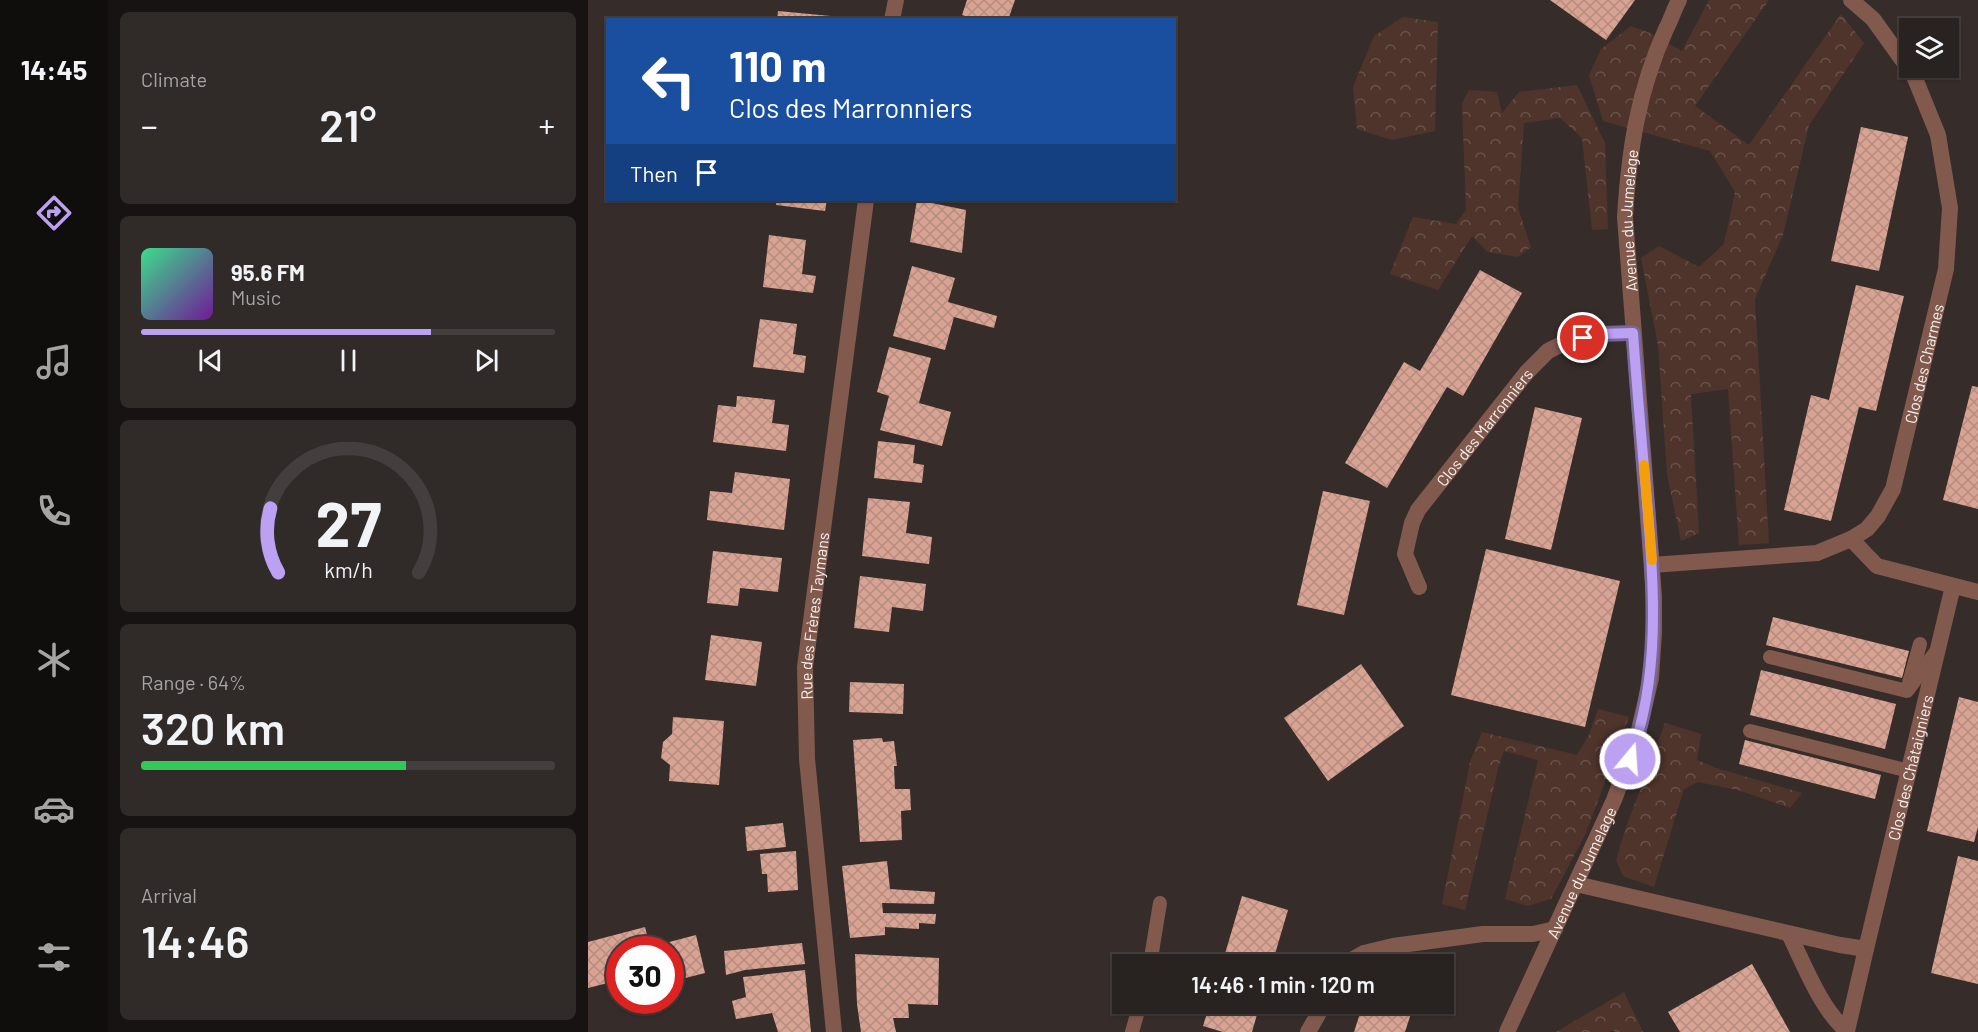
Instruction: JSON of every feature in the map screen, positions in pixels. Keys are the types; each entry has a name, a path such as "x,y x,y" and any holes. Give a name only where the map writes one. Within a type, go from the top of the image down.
{"street":[{"path":"892,18 896,0"},
{"name":"Avenue du Jumelage","path":"1507,1032 1614,800 1637,738 1651,678 1654,633 1652,565 1625,217 1628,165 1638,108 1652,59 1679,0"},
{"name":"Clos des Charmes","path":"1652,565 1817,553 1851,539 1867,529 1878,516 1893,489 1946,269 1950,208 1938,135 1914,76 1873,19 1851,0"},
{"name":"Rue des Frères Taymans","path":"834,1032 807,759 805,667 866,201"},
{"name":"Clos des Marronniers","path":"1419,587 1405,554 1412,523 1418,510 1527,372 1548,351 1566,342 1599,334 1633,333"},
{"path":"1851,539 1877,566 1978,592"},
{"name":"Clos des Châtaigniers","path":"1789,934 1816,988 1838,1024 1848,1032 1953,586"},
{"path":"1576,884 1789,934 1866,949"},
{"path":"1362,954 1393,946 1483,934 1533,934 1555,929"},
{"path":"1308,1032 1318,1014"}],"lane":[{"path":"1907,691 1920,644"},
{"path":"1907,691 1938,648"},
{"path":"1770,657 1907,691"},
{"path":"1750,731 1908,771"},
{"path":"1152,954 1160,903"},
{"path":"1132,1032 1137,1014"}],"green space":[{"path":"1709,0 1769,0 1695,106 1749,145 1841,14 1864,43 1809,125 1783,235 1755,299 1769,543 1739,545 1728,389 1691,394 1699,533 1681,541 1667,474 1658,345 1641,258 1659,246 1699,267 1724,244 1735,192 1710,151 1603,121 1589,75 1601,49 1631,26 1650,33 1682,51"},
{"path":"1403,17 1438,22 1435,131 1392,140 1357,129 1353,87 1374,36"},
{"path":"1577,85 1605,143 1608,229 1592,230 1582,138 1560,118 1524,123 1518,208 1531,247 1518,257 1488,252 1472,236 1438,290 1390,274 1413,217 1456,224 1466,210 1462,103 1469,90 1497,92 1502,113 1519,92"},
{"path":"1598,709 1629,717 1586,833 1551,899 1528,906 1505,899 1538,760 1504,751 1465,910 1442,904 1470,762 1482,732 1577,755 1589,735"},
{"path":"1665,723 1701,734 1697,760 1716,768 1802,793 1790,808 1738,790 1698,782 1684,789 1654,887 1623,876 1616,860"},
{"path":"1624,992 1643,1032 1615,1032 1613,1030 1609,1032 1556,1032"}],"building":[{"path":"967,0 1015,0 1009,18 970,18 962,15"},
{"path":"1550,0 1635,0 1606,40"},
{"path":"778,11 841,17 841,18 777,18"},
{"path":"1861,127 1908,137 1879,271 1831,261"},
{"path":"777,201 827,201 825,211 776,205"},
{"path":"917,201 966,210 962,253 910,242"},
{"path":"769,235 806,240 802,274 816,276 813,293 763,287"},
{"path":"912,266 955,278 948,302 997,316 994,328 954,317 945,350 893,336"},
{"path":"1480,270 1522,293 1463,396 1447,387 1387,488 1345,463 1404,362 1420,371"},
{"path":"1856,285 1904,296 1876,411 1859,407 1831,521 1784,510 1811,395 1829,400"},
{"path":"760,319 797,324 793,354 806,356 804,373 753,367"},
{"path":"889,347 931,358 919,403 951,412 942,446 880,430 889,396 877,392"},
{"path":"1972,386 1978,387 1978,509 1943,500"},
{"path":"737,396 775,400 772,423 789,425 786,451 713,442 718,405 736,407"},
{"path":"1535,407 1582,418 1551,550 1505,539"},
{"path":"878,441 915,445 913,463 924,465 922,483 874,478"},
{"path":"735,472 790,479 784,530 707,520 710,491 732,493"},
{"path":"1323,491 1370,501 1344,615 1297,605"},
{"path":"868,498 910,502 906,533 932,537 929,564 862,556"},
{"path":"1486,549 1620,581 1585,727 1451,695"},
{"path":"713,551 782,558 778,592 740,588 738,606 707,603"},
{"path":"860,576 926,584 923,611 892,607 889,632 854,628"},
{"path":"1773,617 1909,651 1902,678 1766,645"},
{"path":"711,635 762,642 756,686 705,680"},
{"path":"1361,664 1404,726 1328,781 1284,718"},
{"path":"1761,670 1896,704 1885,749 1750,715"},
{"path":"850,682 904,684 903,714 849,712"},
{"path":"1959,697 1978,702 1978,827 1974,842 1927,831"},
{"path":"673,717 724,721 719,785 669,781 670,765 661,758 663,742 672,734"},
{"path":"882,738 883,742 894,741 897,766 894,766 895,789 910,789 911,810 901,811 902,840 860,842 853,740"},
{"path":"1745,740 1881,775 1875,799 1739,764"},
{"path":"783,823 786,847 747,851 745,827"},
{"path":"796,851 798,890 768,892 767,874 762,874 760,854"},
{"path":"1958,856 1978,861 1978,984 1931,973"},
{"path":"887,861 890,889 935,892 934,904 882,903 883,913 936,914 935,924 919,923 919,929 885,927 885,935 850,938 842,866"},
{"path":"1242,896 1288,910 1275,954 1225,954"},
{"path":"645,927 647,936 611,936"},
{"path":"696,935 705,973 684,978 684,938"},
{"path":"606,937 606,984 588,988 588,942"},
{"path":"802,943 805,964 745,970 726,975 724,951"},
{"path":"855,954 939,958 938,1005 908,1004 909,1018 893,1018 896,1032 861,1032 857,1004"},
{"path":"1752,964 1790,1032 1680,1032 1668,1012"},
{"path":"805,970 811,1032 778,1032 772,1013 736,1019 732,1001 746,997 743,977"},
{"path":"1207,1014 1257,1014 1252,1032 1223,1032 1203,1026"},
{"path":"1360,1014 1411,1014 1405,1032 1354,1032"}],"slow traffic":[{"path":"1644,465 1652,560"}],"route":[{"path":"1583,338 1599,334 1633,333 1652,565 1654,633 1651,678 1630,759"}]}
